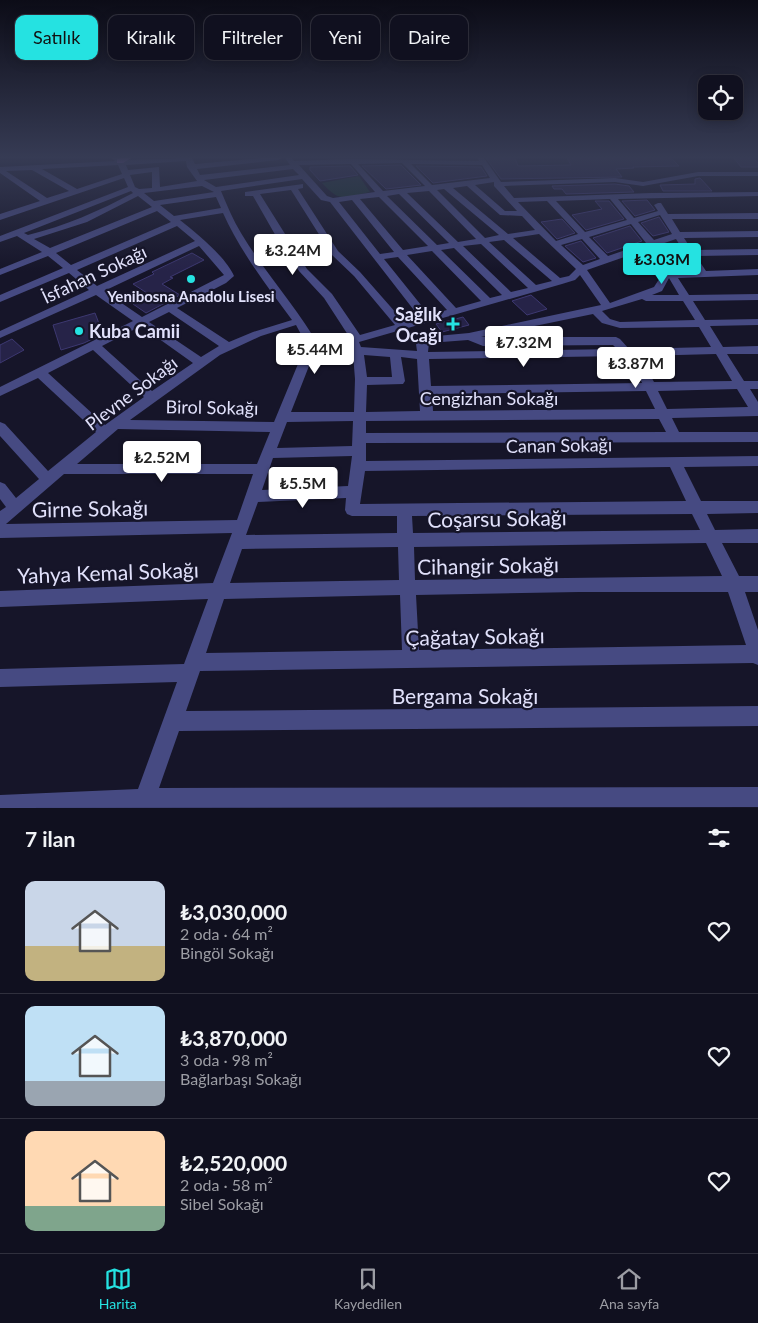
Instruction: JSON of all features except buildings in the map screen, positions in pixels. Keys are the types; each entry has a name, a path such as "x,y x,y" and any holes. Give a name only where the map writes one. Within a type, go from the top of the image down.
{"street":[{"path":"38,196 46,201"},
{"path":"1,216 61,196"},
{"path":"2,236 122,196"},
{"path":"26,238 60,231 107,211 129,196"},
{"path":"0,392 170,308 223,281 229,276 227,271 201,242 142,196"},
{"path":"0,272 155,206 201,196"},
{"path":"219,196 240,239 272,286 323,352"},
{"path":"257,196 304,271 328,296 356,344 360,381 360,466 353,492 352,510 758,507"},
{"path":"298,196 336,253 357,274 402,327"},
{"path":"322,196 333,200 370,196"},
{"path":"383,196 488,302"},
{"path":"405,196 509,296"},
{"path":"437,196 534,289"},
{"path":"458,196 559,282"},
{"path":"483,196 503,213 523,214"},
{"path":"508,196 523,214 581,269 607,307"},
{"path":"612,196 652,244"},
{"path":"512,200 623,196"},
{"path":"651,196 703,274"},
{"path":"355,198 401,254 454,312"},
{"path":"549,198 605,259"},
{"path":"333,200 426,320"},
{"path":"0,299 175,221 225,210"},
{"path":"555,244 633,220 664,214 758,216"},
{"path":"378,257 483,242 543,231"},
{"path":"17,232 49,252 98,291 201,363"},
{"path":"144,804 252,496 304,364 323,352 356,344 402,327 572,278 581,269 605,259 678,235 758,234"},
{"name":"İsfahan Sokağı","path":"0,335 201,242"},
{"path":"690,253 758,252"},
{"path":"427,416 421,355 422,344 426,340 469,336 607,307 658,290 666,275 758,272"},
{"path":"672,275 757,411"},
{"path":"637,298 758,296"},
{"path":"170,308 228,347"},
{"path":"595,310 606,321 620,325 758,322"},
{"name":"Plevne Sokağı","path":"0,520 110,428 201,363 228,347 257,334 300,321"},
{"path":"469,336 483,342 616,341 630,353 651,388 675,438"},
{"path":"477,355 483,342"},
{"path":"356,344 395,353 421,355 758,350"},
{"path":"94,345 152,398"},
{"path":"360,381 399,381 395,353"},
{"path":"39,372 110,428"},
{"path":"425,390 758,385"},
{"name":"Cengizhan Sokağı","path":"280,422 359,416 663,414 757,411"},
{"name":"Birol Sokağı","path":"110,428 280,422"},
{"path":"0,427 48,480"},
{"path":"268,453 359,445 758,437"},
{"name":"Canan Sokağı","path":"360,466 758,461"},
{"path":"674,462 734,584 758,655"},
{"path":"62,468 262,469"},
{"path":"0,488 15,508"},
{"path":"252,496 353,492"},
{"path":"404,509 411,659"},
{"name":"Girne Sokağı","path":"0,531 242,526"},
{"name":"Coşarsu Sokağı","path":"236,542 758,536"},
{"name":"Cihangir Sokağı","path":"218,591 758,584"},
{"name":"Yahya Kemal Sokağı","path":"0,599 218,591"},
{"name":"Çağatay Sokağı","path":"0,678 191,667 411,659 758,655"},
{"name":"Bergama Sokağı","path":"172,721 758,716"},
{"path":"0,806 758,797"}],"place":[{"name":"Yenibosna Anadolu Lisesi","path":"191,279"},
{"name":"Sağlık Ocağı","path":"453,324"},
{"name":"Kuba Camii","path":"79,331"}]}
